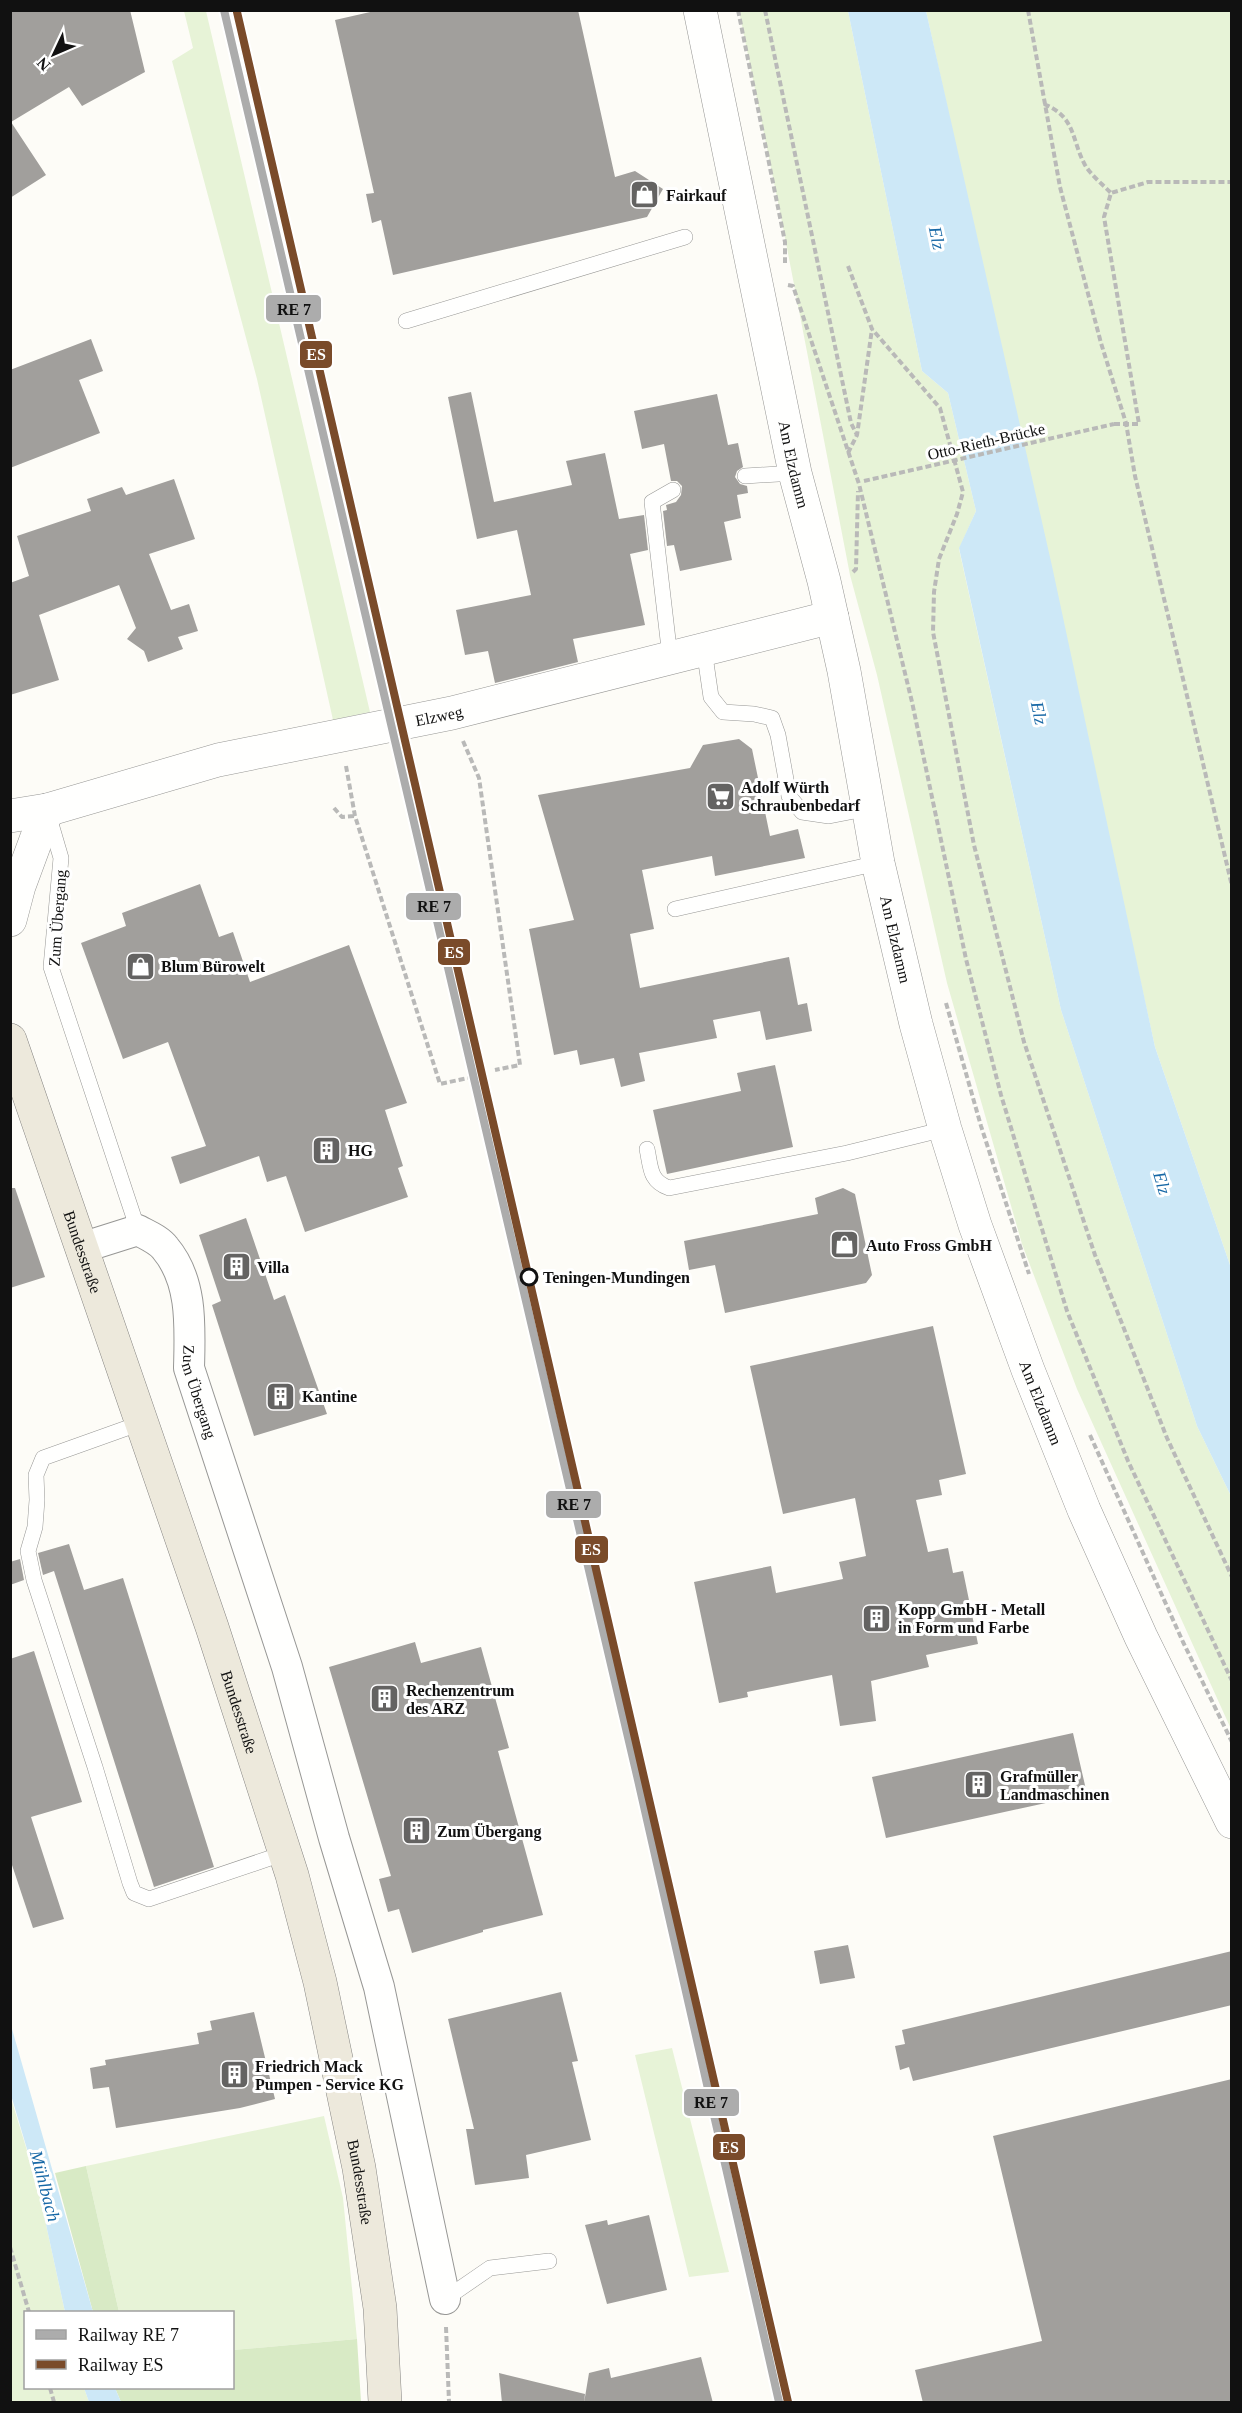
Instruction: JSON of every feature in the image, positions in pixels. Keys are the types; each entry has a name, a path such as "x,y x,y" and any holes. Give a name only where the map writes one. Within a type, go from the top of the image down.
{"main road":[{"name":"Bundesstraße","path":"10,1040 212,1627 285,1853 320,1982 359,2168 380,2308 385,2403"}],"street":[{"name":"Am Elzdamm","path":"700,10 795,473 832,618 870,808 878,863 916,1024 945,1129 975,1225 1028,1370 1084,1509 1141,1636 1232,1822"},
{"name":"Elzweg","path":"10,816 47,810 218,760 452,712 832,618"},
{"path":"10,920 19,886 47,810"},
{"path":"81,1248 138,1230"},
{"name":"Zum Übergang","path":"138,1230 164,1246 182,1273 190,1321 189,1368 287,1667 334,1838 379,1987 445,2299"}],"lane":[{"path":"406,321 685,237"},
{"path":"745,476 795,473"},
{"path":"670,657 652,502 673,490"},
{"path":"704,649 711,697 723,712 772,718 778,735 789,796 802,813 829,816 870,808"},
{"name":"Zum Übergang","path":"47,810 61,858 51,967 138,1230"},
{"path":"675,909 878,863"},
{"path":"648,1149 652,1176 659,1185 669,1188 816,1160 945,1129"},
{"path":"141,1423 43,1458 36,1475 35,1527 28,1551 34,1580 130,1883 134,1893 149,1899 285,1853"},
{"path":"445,2299 490,2268 549,2260"}],"path":[{"path":"738,10 785,242 787,294"},
{"path":"765,10 851,423 857,435"},
{"path":"1028,10 1060,187 1101,343 1126,423 1135,476 1232,886"},
{"path":"1044,104 1058,110 1072,130 1086,165 1111,193"},
{"path":"1111,193 1148,182 1232,182"},
{"path":"1111,193 1104,217 1139,424 1126,423"},
{"path":"848,266 872,329 940,408 963,492 939,559 934,592 933,632 974,845 1024,1042 1095,1255 1167,1438 1232,1577"},
{"path":"754,273 793,286 848,454 861,482 912,702 966,959 1000,1095 1067,1311 1128,1461 1232,1681"},
{"path":"848,454 857,435 872,329"},
{"name":"Otto-Rieth-Brücke","path":"861,482 1126,423"},
{"path":"847,564 850,575 856,569 861,482"},
{"path":"452,712 479,778 520,1065 495,1070"},
{"path":"341,736 355,816 440,1084 468,1078"},
{"path":"334,808 342,817 355,816"},
{"path":"943,995 981,1126 1031,1281"},
{"path":"1086,1425 1183,1642 1232,1742"},
{"path":"10,2247 28,2311"},
{"path":"445,2299 449,2403"}],"green space":[{"path":"184,11 206,11 370,712 333,720 257,379 172,61 193,48"},
{"path":"739,11 848,11 922,371 948,393 976,511 959,549 1061,1010 1197,1426 1231,1496 1231,1729 1077,1389 1022,1244 947,983 877,675 850,575"},
{"path":"926,11 1231,11 1231,1268 1155,1047"},
{"path":"672,2048 729,2272 689,2277 635,2055"},
{"path":"10,2095 37,2183 65,2311 24,2311 24,2389 84,2389 89,2402 11,2402"},
{"path":"324,2116 343,2198 357,2339 234,2350 234,2311 119,2311 86,2166"},
{"path":"86,2166 119,2311 93,2311 55,2173"},
{"path":"357,2339 361,2402 121,2402 115,2389 234,2389 234,2350"}],"water":[{"name":"Elz","path":"848,11 926,11 1052,566 1155,1047 1231,1268 1231,1496 1197,1426 1061,1010 959,548 976,511 948,393 922,371"},
{"name":"Mühlbach","path":"10,2022 93,2311 65,2311 37,2183 11,2095"},
{"path":"84,2389 115,2389 121,2402 89,2402"}],"building":[{"path":"10,10 130,10 145,72 82,106 69,87 11,122 46,175 10,198"},
{"path":"379,10 578,10 615,177 635,171 663,189 647,217 393,275 381,220 372,223 366,194 374,193 335,20"},
{"path":"91,339 103,371 79,380 100,433 10,468 10,370"},
{"path":"471,392 494,502 572,485 566,461 605,453 619,519 644,515 648,550 630,554 645,625 573,639 578,662 495,683 488,651 465,655 456,610 531,595 517,530 477,539 448,397"},
{"path":"717,394 728,445 738,443 743,467 737,471 735,477 740,484 747,486 748,493 737,495 741,518 724,522 732,560 680,571 674,545 667,546 663,511 667,510 666,505 676,502 681,495 682,486 677,481 671,481 664,444 642,449 634,411"},
{"path":"174,479 195,539 149,554 171,610 189,604 198,631 178,637 183,649 148,662 144,651 127,639 136,628 119,585 39,615 59,680 10,695 10,583 29,576 17,536 91,511 87,499 122,487 126,495"},
{"path":"739,739 752,749 770,836 798,829 805,858 715,876 712,856 642,870 654,929 630,934 640,988 789,957 798,1005 807,1003 812,1031 766,1040 760,1011 713,1020 717,1038 639,1053 645,1081 621,1087 614,1058 580,1065 577,1050 554,1055 529,929 574,920 538,795 690,768 703,745"},
{"path":"200,884 219,937 233,932 250,982 349,945 407,1103 385,1110 403,1166 398,1168 408,1197 305,1232 286,1176 267,1182 259,1156 180,1184 171,1157 206,1146 168,1042 123,1059 81,943 126,926 122,913"},
{"path":"775,1065 793,1147 667,1174 653,1110 741,1091 737,1073"},
{"path":"10,1188 15,1188 45,1277 10,1288"},
{"path":"843,1188 855,1194 872,1275 866,1283 725,1313 715,1265 689,1270 684,1241 818,1214 815,1198"},
{"path":"246,1218 274,1300 285,1295 327,1414 254,1436 212,1305 221,1301 199,1235"},
{"path":"933,1326 966,1474 939,1480 942,1495 916,1500 928,1552 948,1548 953,1573 963,1571 978,1644 926,1655 929,1667 871,1681 876,1721 840,1726 832,1675 747,1692 748,1697 719,1703 694,1582 771,1566 776,1593 843,1579 839,1562 866,1556 855,1498 783,1514 750,1366"},
{"path":"69,1544 84,1590 123,1578 214,1867 154,1887 54,1571 43,1575 38,1553"},
{"path":"20,1559 24,1580 10,1585 10,1562"},
{"path":"415,1642 421,1663 481,1647 509,1748 498,1751 543,1915 483,1930 483,1932 412,1953 399,1909 388,1912 379,1879 391,1876 329,1667"},
{"path":"34,1651 82,1802 31,1817 64,1919 33,1928 10,1859 10,1659"},
{"name":"Grafmüller Landmaschinen","path":"1073,1733 1087,1794 886,1838 872,1777"},
{"path":"848,1945 855,1978 820,1984 814,1951"},
{"path":"1232,1951 1232,2005 913,2081 909,2067 900,2070 895,2046 905,2044 902,2030"},
{"path":"561,1992 578,2061 572,2062 591,2140 526,2155 529,2178 475,2185 466,2129 474,2129 448,2019"},
{"path":"254,2012 275,2099 240,2108 116,2128 109,2087 93,2089 90,2068 106,2065 105,2060 199,2044 197,2033 212,2030 210,2021"},
{"path":"1232,2079 1232,2403 923,2403 915,2370 1042,2341 993,2136"},
{"path":"649,2215 667,2290 607,2304 585,2225 607,2220 608,2225"},
{"path":"701,2357 713,2403 584,2403 589,2373 609,2368 611,2378"},
{"path":"499,2373 585,2394 584,2403 502,2403"}],"transit line":[{"path":"224,10 638,1780 779,2402"}],"rail line":[{"name":"ES","path":"237,12 788,2402"}],"place":[{"name":"Fairkauf","path":"645,195"},
{"name":"Adolf Würth Schraubenbedarf","path":"720,796"},
{"name":"Blum Bürowelt","path":"140,966"},
{"name":"HG","path":"327,1150"},
{"name":"Auto Fross GmbH","path":"845,1245"},
{"name":"Villa","path":"236,1267"},
{"name":"Teningen-Mundingen","path":"529,1277"},
{"name":"Kantine","path":"281,1396"},
{"name":"Kopp GmbH - Metall in Form und Farbe","path":"877,1618"},
{"name":"Rechenzentrum des ARZ","path":"385,1699"},
{"name":"Grafmüller Landmaschinen","path":"979,1785"},
{"name":"Zum Übergang","path":"416,1831"},
{"name":"Friedrich Mack Pumpen - Service KG","path":"234,2075"}]}
